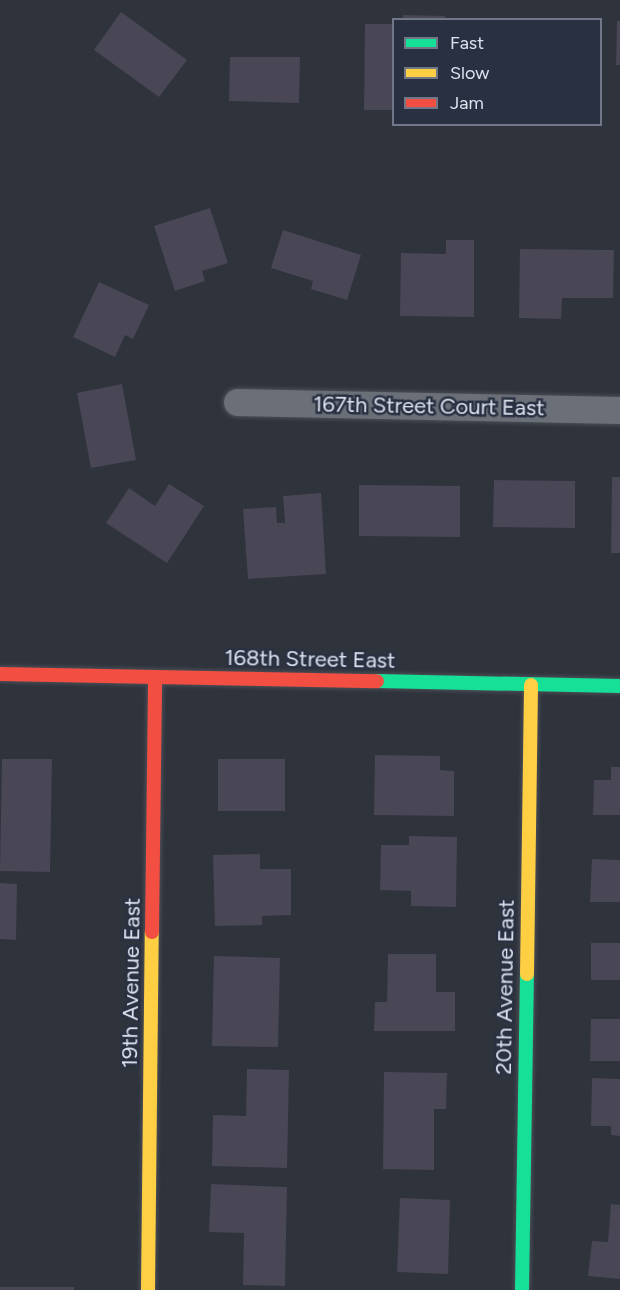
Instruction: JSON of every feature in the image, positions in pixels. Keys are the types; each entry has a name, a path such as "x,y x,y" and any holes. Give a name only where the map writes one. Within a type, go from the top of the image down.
{"street":[{"name":"167th Street Court East","path":"237,402 620,411"},
{"name":"168th Street East","path":"0,674 620,686"},
{"name":"19th Avenue East","path":"148,1290 155,677"},
{"name":"20th Avenue East","path":"522,1290 531,685"}],"building":[{"path":"121,12 187,60 159,97 94,50"},
{"path":"403,15 445,16 445,18 403,18"},
{"path":"617,21 620,21 620,65 616,65"},
{"path":"365,24 392,24 392,110 364,110"},
{"path":"230,57 300,57 299,103 229,101"},
{"path":"210,208 228,263 202,271 205,281 175,291 154,226"},
{"path":"283,230 361,255 347,300 311,289 313,281 271,268"},
{"path":"446,240 474,240 474,317 400,316 401,253 446,254"},
{"path":"520,249 614,250 613,298 562,298 561,319 519,318"},
{"path":"99,282 149,305 133,339 125,335 115,357 73,337"},
{"path":"122,384 136,460 91,468 77,393"},
{"path":"612,477 620,477 620,553 611,553"},
{"path":"494,480 575,481 575,528 493,527"},
{"path":"169,484 204,506 167,563 106,523 129,488 155,506"},
{"path":"359,485 460,486 460,537 359,536"},
{"path":"321,493 326,574 248,579 243,509 276,507 277,523 285,523 283,496"},
{"path":"375,755 440,756 440,770 454,771 454,816 374,815"},
{"path":"2,759 52,759 50,872 0,871"},
{"path":"218,759 285,759 285,811 218,811"},
{"path":"611,767 620,767 620,815 593,815 594,780 611,780"},
{"path":"409,836 457,837 456,907 411,906 411,891 380,890 381,845 409,845"},
{"path":"260,854 260,869 291,869 291,915 262,916 262,925 215,926 213,855"},
{"path":"592,859 620,860 620,902 590,902"},
{"path":"0,883 17,884 16,940 0,939"},
{"path":"591,943 620,943 620,980 591,980"},
{"path":"388,954 436,954 436,992 455,992 455,1031 374,1031 375,1002 387,1002"},
{"path":"214,956 280,958 278,1047 212,1046"},
{"path":"591,1019 620,1019 620,1061 590,1061"},
{"path":"247,1069 289,1070 287,1168 212,1166 213,1115 246,1116"},
{"path":"384,1072 447,1073 446,1109 434,1109 434,1170 383,1169"},
{"path":"592,1078 620,1079 620,1136 611,1135 611,1126 591,1126"},
{"path":"211,1184 287,1187 285,1286 243,1285 244,1233 209,1232"},
{"path":"400,1198 450,1200 448,1274 397,1272"},
{"path":"611,1204 620,1205 620,1279 588,1276 592,1241 608,1242"},
{"path":"0,1287 74,1287 74,1290 0,1290"}],"traffic: fast":[{"path":"377,681 620,686"},
{"path":"522,1290 527,974"}],"traffic: slow":[{"path":"527,974 531,685"},
{"path":"148,1290 152,932"}],"traffic: jam":[{"path":"0,674 377,681"},
{"path":"152,932 155,677"}]}
